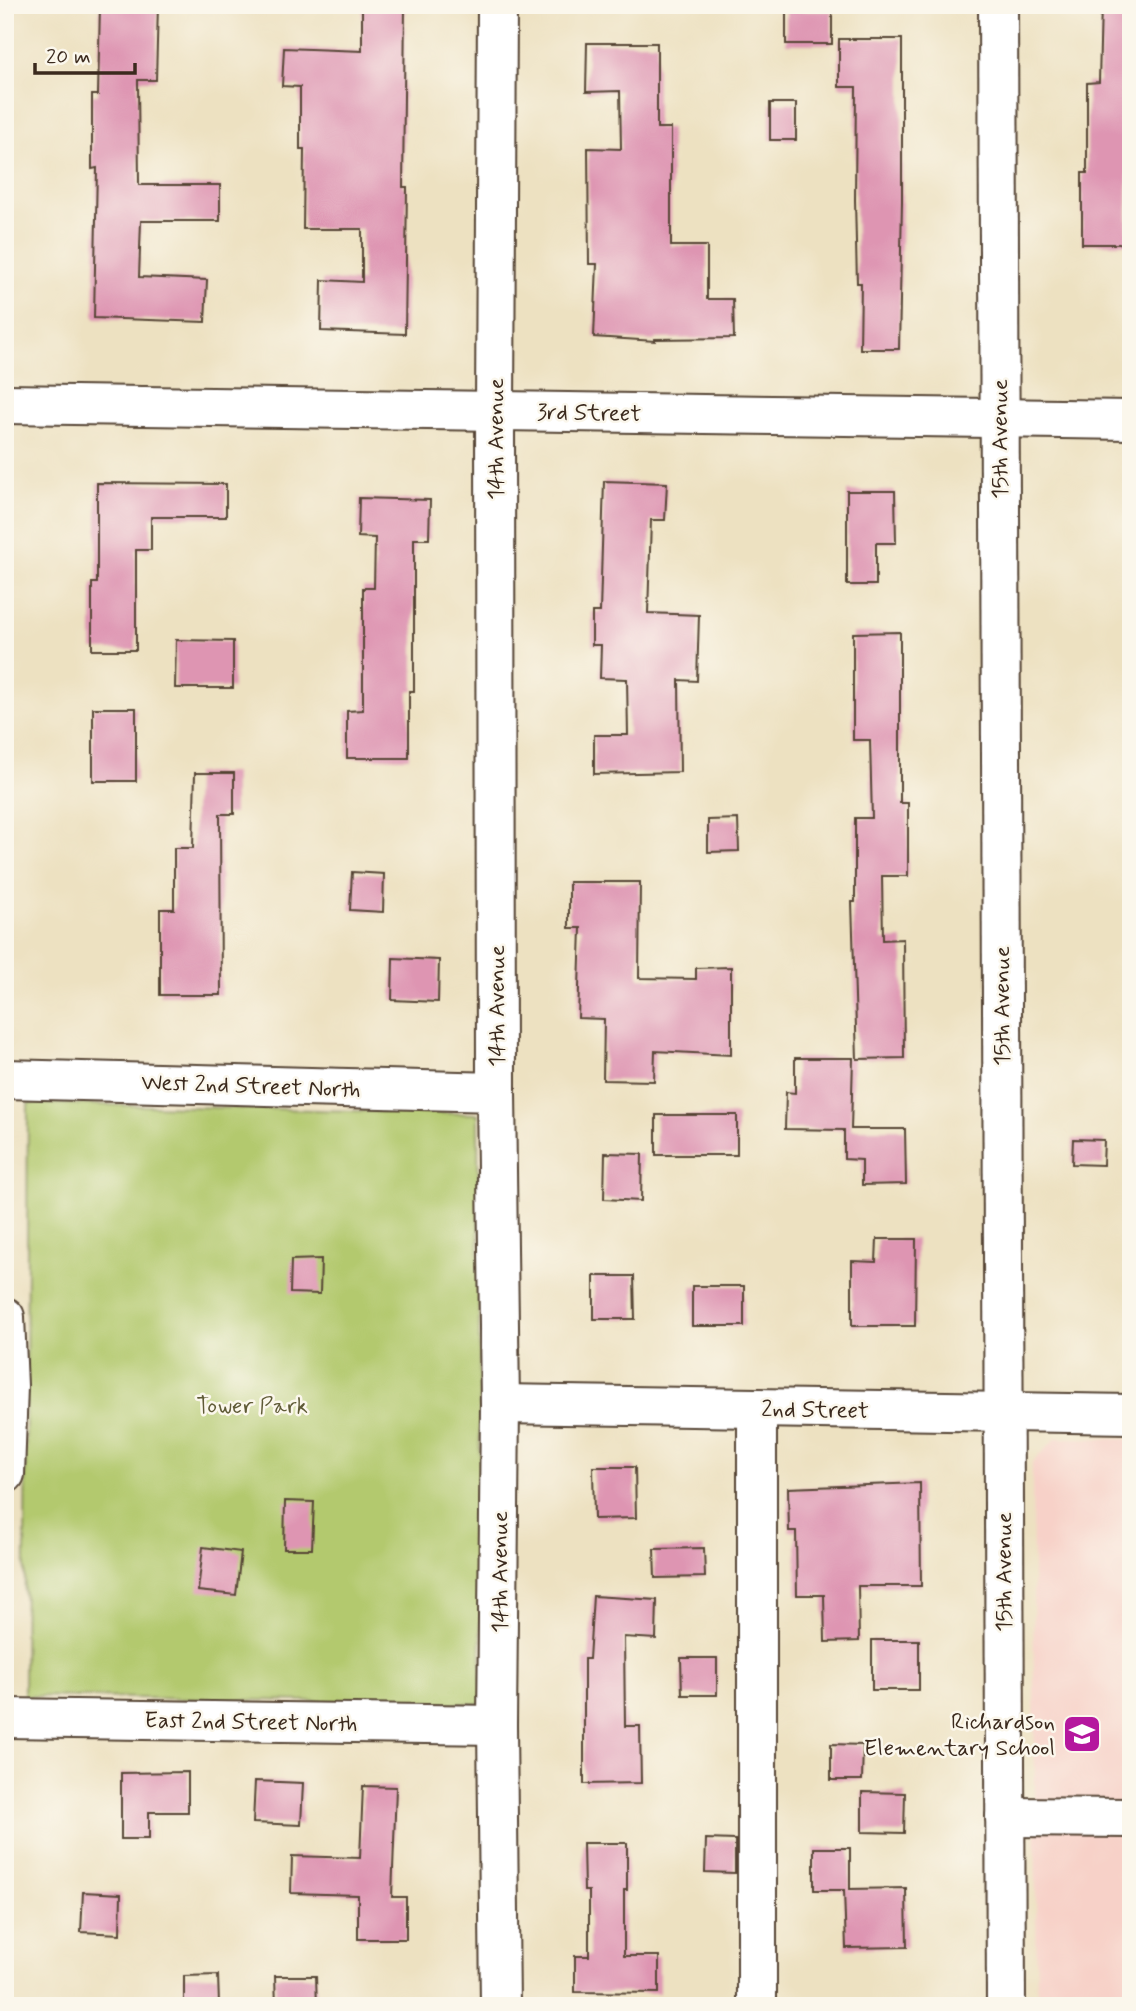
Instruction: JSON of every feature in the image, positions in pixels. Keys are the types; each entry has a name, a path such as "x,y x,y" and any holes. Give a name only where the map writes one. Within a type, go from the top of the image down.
{"street":[{"name":"14th Avenue","path":"497,5 496,1092 500,1404 500,2006"},
{"name":"15th Avenue","path":"998,5 1006,2006"},
{"name":"3rd Street","path":"5,404 1131,420"},
{"name":"West 2nd Street North","path":"5,1079 496,1092"},
{"path":"5,1317 5,1474"},
{"name":"2nd Street","path":"500,1404 1131,1414"},
{"path":"757,1408 757,2006"},
{"name":"East 2nd Street North","path":"5,1718 498,1725"},
{"path":"1005,1817 1131,1818"}],"shaded area":[{"name":"Richardson Elementary School","path":"1056,1438 1131,1439 1131,2006 1037,2006 1032,1463"}],"green space":[{"name":"Tower Park","path":"28,1103 478,1114 481,1704 24,1696"}],"building":[{"path":"100,5 158,5 156,80 138,80 139,185 220,185 220,221 141,221 139,277 207,280 205,322 94,318 97,168 92,169 92,95 98,95"},
{"path":"1101,5 1131,5 1131,135 1128,135 1127,244 1082,244 1082,173 1087,173 1087,83 1099,82"},
{"path":"362,6 405,6 405,334 321,331 322,280 362,282 362,229 303,229 304,149 300,149 300,87 282,86 284,48 362,51"},
{"path":"786,11 832,11 832,44 786,44"},
{"path":"839,39 902,39 899,349 860,349 861,283 857,283 855,200 856,87 839,87"},
{"path":"587,43 657,43 657,128 671,128 671,246 707,246 707,299 733,299 734,338 655,341 594,337 597,264 589,264 588,148 621,149 620,91 586,92"},
{"path":"770,103 796,103 796,140 770,140"},
{"path":"604,481 667,483 665,520 651,520 648,613 699,615 697,681 679,680 680,772 594,774 594,735 628,735 627,679 600,678 601,645 592,645 592,612 600,612"},
{"path":"97,483 226,484 226,517 151,517 151,550 136,550 136,650 92,650 92,583 97,583"},
{"path":"847,491 895,491 896,543 876,543 876,585 847,585"},
{"path":"359,498 430,500 429,539 414,539 414,691 409,691 409,758 347,758 347,711 363,710 363,588 374,588 375,538 358,537"},
{"path":"900,632 900,803 908,803 908,876 882,876 883,940 903,939 904,1058 857,1059 852,902 855,902 855,818 872,818 870,740 853,740 853,633"},
{"path":"176,640 233,641 233,688 175,688"},
{"path":"93,708 136,708 136,781 93,781"},
{"path":"195,773 234,773 234,814 220,814 221,995 160,995 160,909 174,909 174,848 193,848"},
{"path":"738,819 739,851 708,852 708,820"},
{"path":"352,872 384,874 383,912 350,910"},
{"path":"569,882 640,882 639,978 696,979 696,968 731,967 731,1055 655,1051 654,1081 603,1080 604,1019 578,1018 581,928 569,928"},
{"path":"393,958 439,960 438,1002 392,1000"},
{"path":"795,1058 853,1058 851,1129 905,1129 906,1184 862,1185 862,1160 844,1159 844,1130 785,1129 786,1092 795,1093"},
{"path":"656,1115 737,1115 737,1155 656,1155"},
{"path":"1073,1139 1104,1140 1103,1165 1072,1164"},
{"path":"605,1153 642,1154 641,1201 604,1199"},
{"path":"877,1239 916,1239 915,1326 852,1326 852,1261 876,1262"},
{"path":"321,1259 320,1294 290,1293 291,1260"},
{"path":"594,1276 634,1276 635,1319 594,1319"},
{"path":"692,1286 744,1286 744,1326 692,1326"},
{"path":"593,1467 635,1467 636,1518 594,1519"},
{"path":"920,1483 921,1586 858,1586 859,1641 825,1642 824,1595 797,1595 796,1531 789,1531 788,1488"},
{"path":"285,1501 314,1502 312,1549 284,1549"},
{"path":"203,1547 241,1552 236,1595 198,1591"},
{"path":"704,1548 705,1577 655,1578 654,1549"},
{"path":"593,1596 657,1600 656,1639 624,1637 625,1726 640,1726 641,1783 584,1784 584,1659 589,1659"},
{"path":"872,1640 919,1640 919,1690 872,1690"},
{"path":"681,1658 717,1658 717,1695 682,1695"},
{"path":"831,1744 863,1745 862,1780 831,1780"},
{"path":"188,1772 188,1812 149,1812 149,1839 121,1839 121,1773"},
{"path":"255,1781 303,1783 301,1825 253,1823"},
{"path":"363,1786 396,1787 392,1897 406,1897 406,1939 358,1939 358,1895 291,1893 292,1856 360,1858"},
{"path":"862,1792 905,1793 904,1833 862,1832"},
{"path":"706,1839 735,1840 735,1873 705,1872"},
{"path":"583,1843 627,1843 624,1956 659,1956 659,1993 575,1992 575,1956 589,1956 589,1891 584,1891"},
{"path":"814,1848 850,1848 850,1889 906,1888 907,1947 846,1948 844,1890 814,1890"},
{"path":"83,1892 121,1894 120,1934 81,1932"},
{"path":"218,1975 219,2005 184,2005 184,1976"},
{"path":"275,1976 316,1976 317,2006 276,2006"}],"place":[{"name":"Richardson Elementary School","path":"1082,1734"}]}
